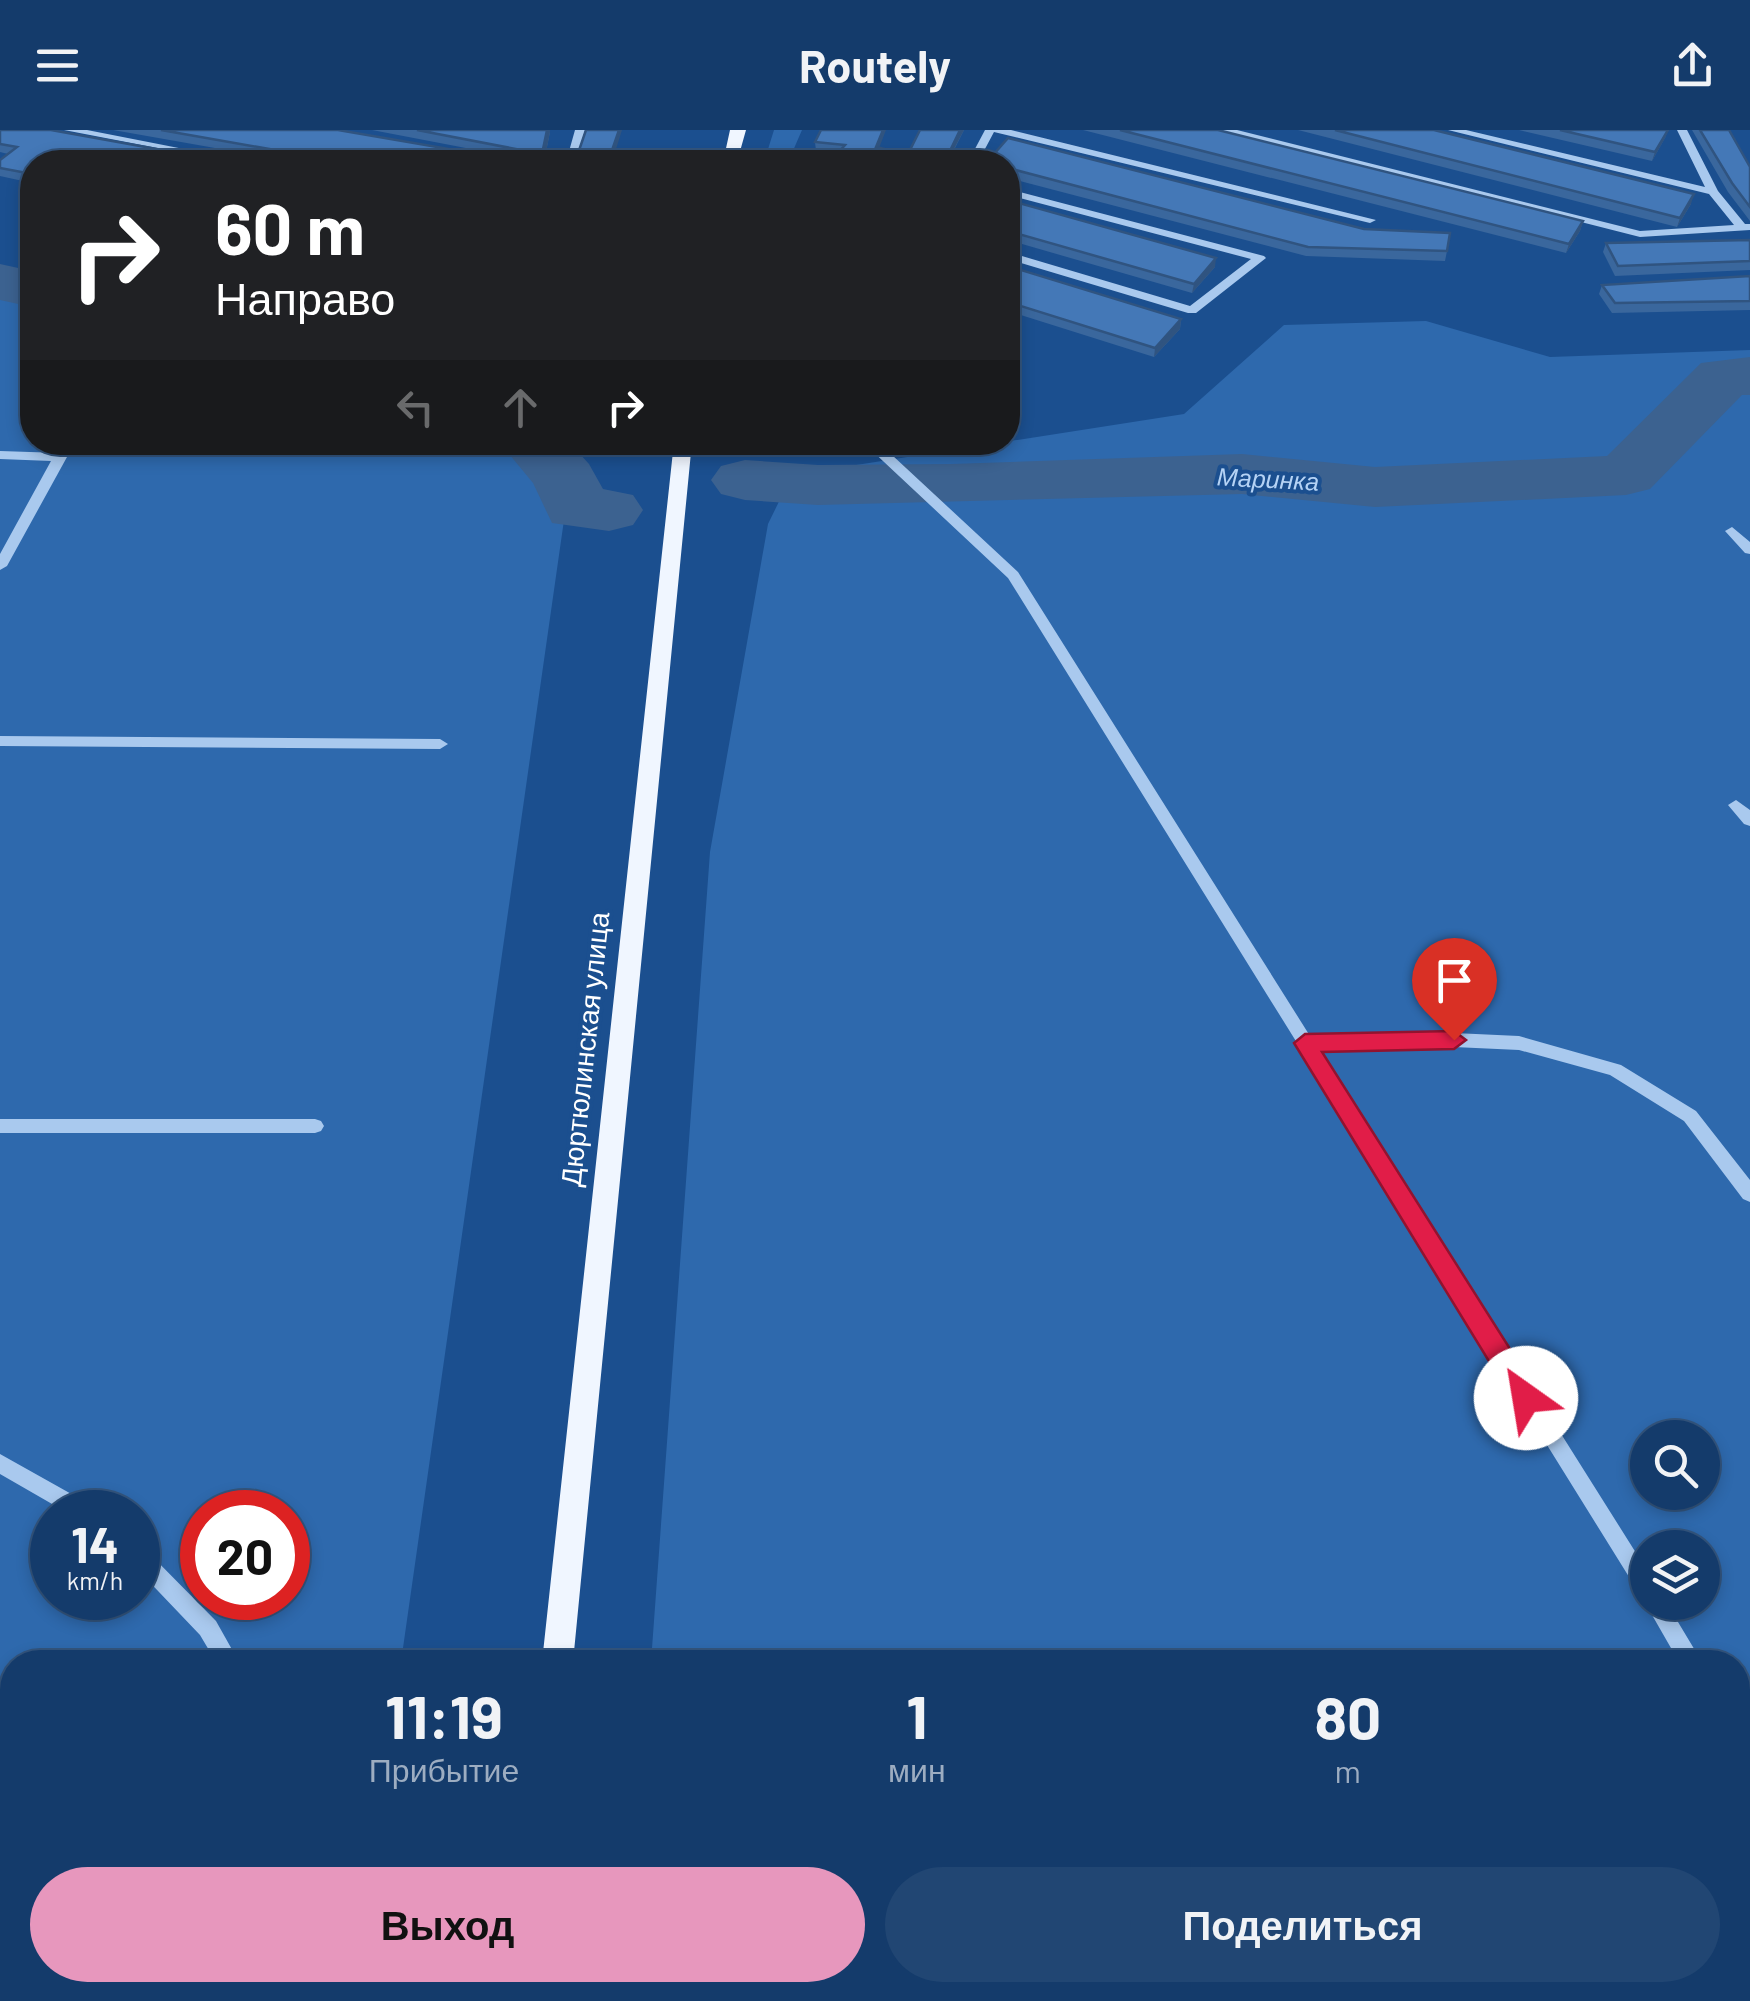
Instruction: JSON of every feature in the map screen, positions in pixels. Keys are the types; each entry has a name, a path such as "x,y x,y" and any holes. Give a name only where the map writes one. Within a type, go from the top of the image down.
{"main road":[{"name":"Дюртюлинская улица","path":"559,1650 682,455"}],"lane":[{"path":"69,130 179,150"},
{"path":"998,130 1370,220"},
{"path":"1224,130 1640,234 1746,227"},
{"path":"1453,130 1713,192"},
{"path":"1670,130 1683,132 1713,192 1746,227"},
{"path":"1020,195 1260,258 1192,310 1020,259"},
{"path":"884,455 1013,575 1630,1563"},
{"path":"0,456 60,456 0,566"},
{"path":"1732,531 1750,550"},
{"path":"0,740 440,744"},
{"path":"1736,804 1750,820"},
{"path":"1305,1043 1519,1043 1614,1070 1690,1116 1750,1194"},
{"path":"0,1126 314,1126"},
{"path":"0,1463 51,1490"},
{"path":"160,1579 208,1628 221,1650"},
{"path":"1665,1620 1684,1650"}],"shaded area":[{"path":"774,130 802,130 793,150 768,150"},
{"path":"20,276 20,455 573,455 403,1650 0,1650 0,285"},
{"path":"1426,321 1550,357 1750,350 1750,1650 652,1650 710,852 768,524 792,475 921,455 1020,455 1020,440 1184,414 1284,325"}],"building":[{"path":"0,130 51,130 162,150 20,150 20,172 0,168 0,160 17,147 0,144"},
{"path":"161,130 338,130 455,150 275,150"},
{"path":"417,130 547,130 543,150 521,150"},
{"path":"586,130 619,130 612,150 579,150"},
{"path":"821,130 883,130 876,147 889,150 841,150 845,145 815,142"},
{"path":"920,130 960,130 950,150 910,150"},
{"path":"1120,130 1218,130 1583,221 1569,244"},
{"path":"1335,130 1434,130 1694,194 1680,218"},
{"path":"1560,130 1668,130 1655,152"},
{"path":"1700,130 1729,130 1750,167 1750,207 1732,183"},
{"path":"1008,138 1364,229 1450,233 1447,251 1308,247 1020,171 1020,150 998,150"},
{"path":"1020,203 1216,258 1194,284 1020,234"},
{"path":"1750,240 1750,261 1618,266 1606,243"},
{"path":"1020,270 1181,319 1155,348 1020,306"},
{"path":"1750,276 1750,301 1615,303 1602,285"}],"waterway":[{"name":"Маринка","path":"0,282 20,286"},
{"name":"Маринка","path":"745,480 818,485 951,484 1242,474 1375,487 1626,475 1724,377 1750,376"},
{"name":"Маринка","path":"544,455 565,478 576,508 609,510"}],"route":[{"path":"1454,1040 1305,1043 1526,1398"}]}
